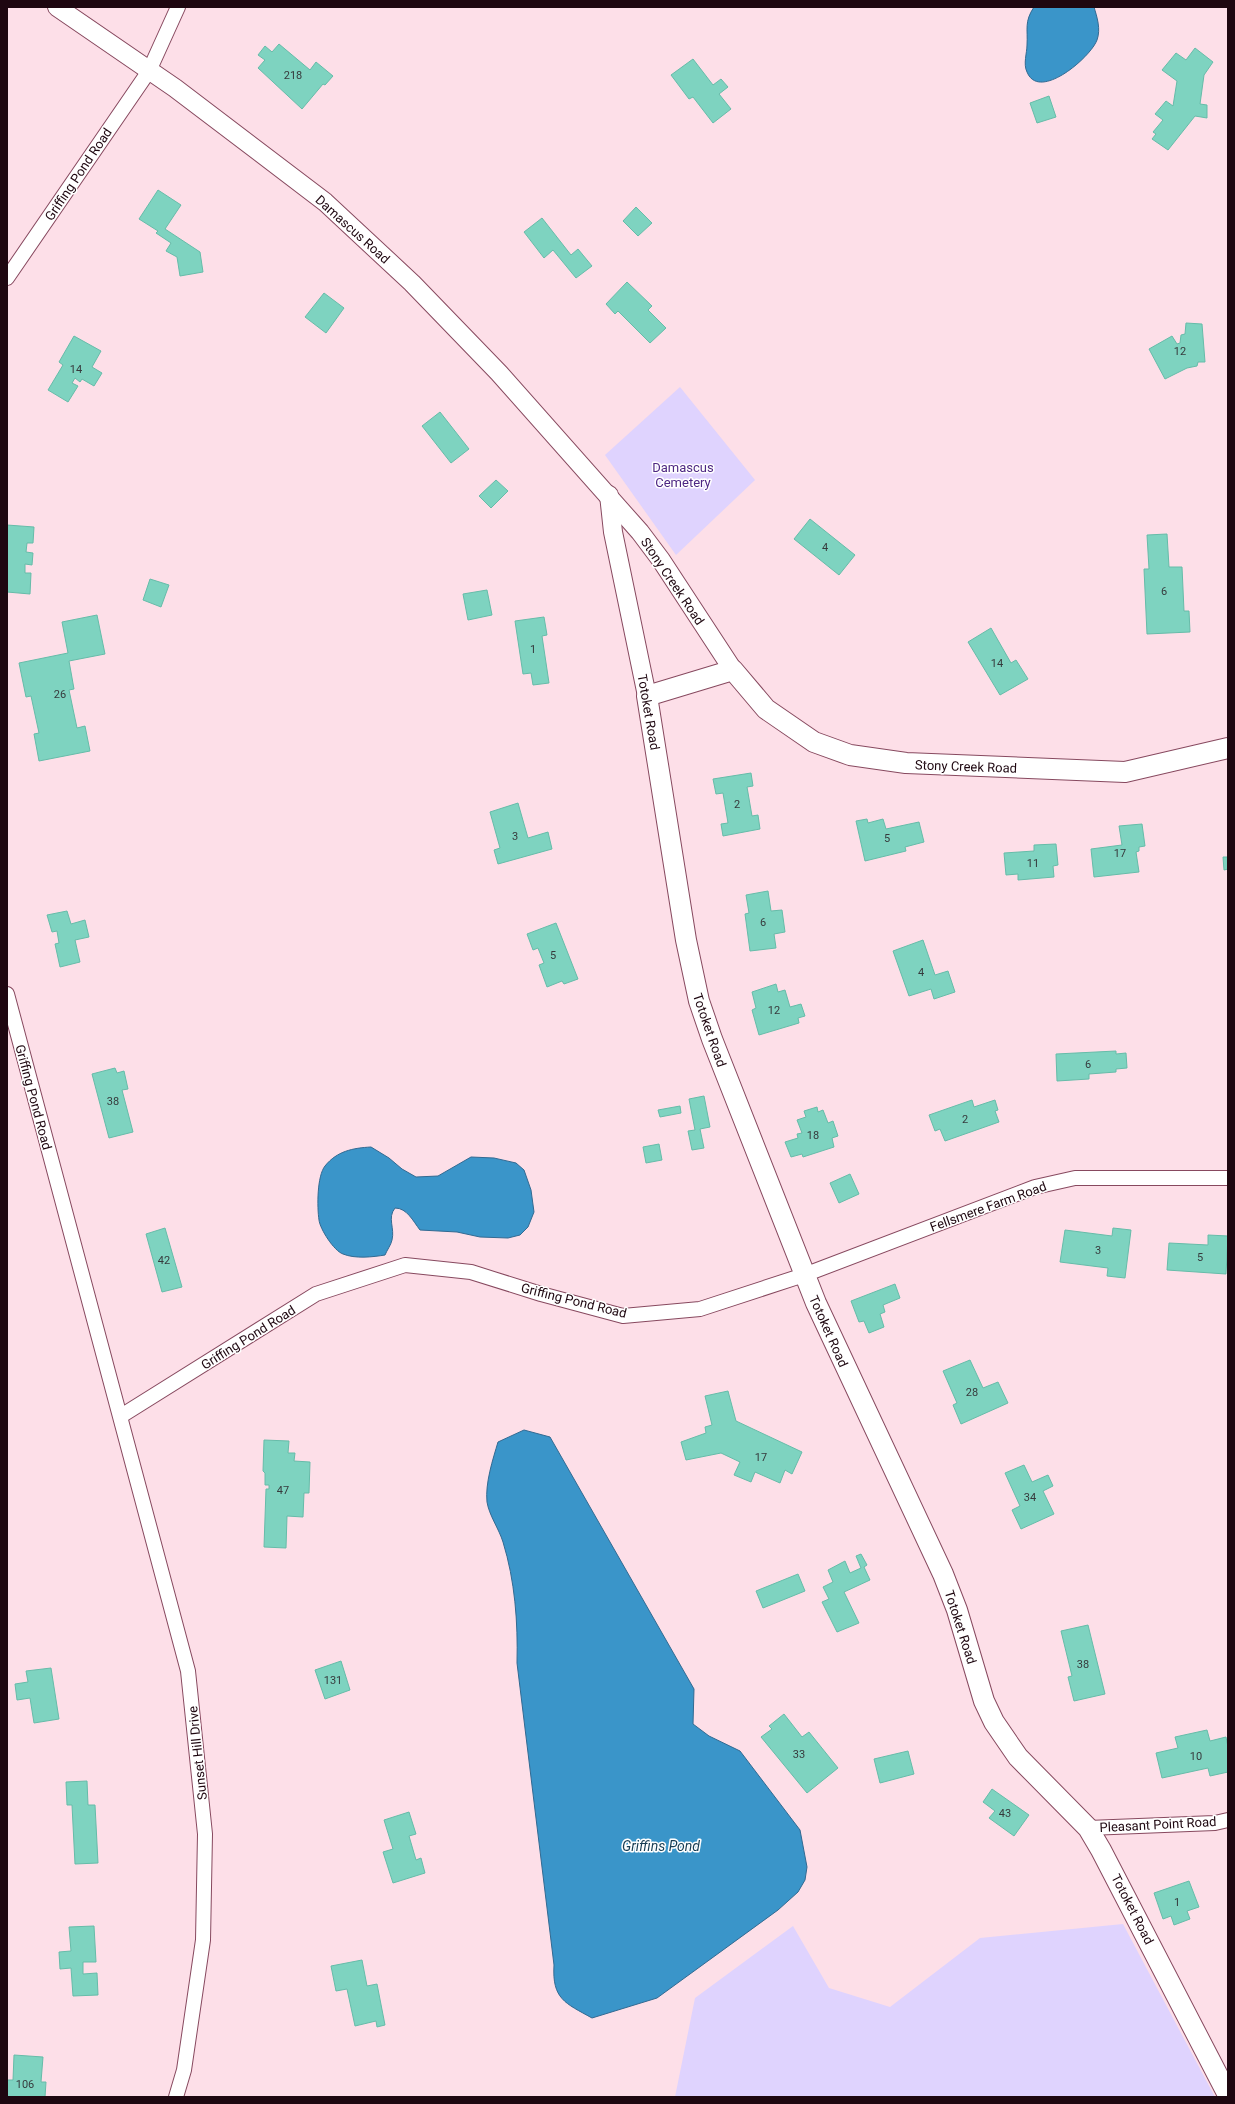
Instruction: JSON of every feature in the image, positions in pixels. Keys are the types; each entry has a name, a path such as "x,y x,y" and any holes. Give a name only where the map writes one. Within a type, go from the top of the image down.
{"main road":[{"path":"647,696 733,670"},
{"name":"Stony Creek Road","path":"733,670 766,709 814,742 850,755 906,763 1125,772 1228,748"},
{"name":"Totoket Road","path":"647,696 686,940 699,1001 712,1039 804,1275 836,1348 943,1574 957,1610 984,1701 994,1722 1018,1757 1088,1828 1119,1881 1228,2095"}],"street":[{"name":"Damascus Road","path":"58,7 149,71 176,88 325,202 417,289 499,373 609,495"},
{"name":"Griffing Pond Road","path":"7,278 149,71 178,7"},
{"name":"Stony Creek Road","path":"609,495 661,560 733,670"},
{"name":"Totoket Road","path":"609,495 613,532 647,696"},
{"name":"Griffing Pond Road","path":"7,994 121,1416 316,1294 405,1265 471,1272 541,1294 623,1316 700,1309 804,1275"},
{"name":"Fellsmere Farm Road","path":"804,1275 1035,1187 1075,1178 1228,1178"},
{"name":"Sunset Hill Drive","path":"121,1416 188,1671 206,1834 204,1940 184,2070 176,2097"},
{"name":"Pleasant Point Road","path":"1088,1828 1215,1823 1228,1820"}],"green space":[{"name":"Damascus Cemetery","path":"680,387 755,480 676,555 605,455"},
{"path":"1123,1924 1215,2097 675,2097 695,1998 793,1926 829,1988 890,2007 980,1938"}],"water":[{"path":"1034,7 1094,7 1099,27 1097,40 1093,47 1075,66 1053,80 1042,82 1033,80 1027,72 1025,66 1027,26 1029,17"},
{"path":"371,1147 416,1177 438,1176 471,1157 494,1158 516,1163 524,1170 531,1190 534,1212 528,1227 520,1235 508,1238 480,1237 457,1232 420,1230 403,1210 395,1208 391,1219 393,1236 391,1244 385,1255 358,1257 348,1256 339,1252 325,1234 320,1224 318,1200 320,1177 325,1166 340,1154 352,1149"},
{"name":"Griffins Pond","path":"524,1430 550,1437 694,1689 693,1724 709,1736 740,1751 800,1830 807,1867 805,1880 798,1892 778,1910 657,1998 592,2018 562,1999 555,1986 554,1965 517,1663 517,1632 513,1587 503,1542 487,1502 488,1479 498,1442"}],"building":[{"path":"279,44 310,70 316,62 333,76 325,85 323,84 302,109 258,68 265,60 258,55 265,46 272,52"},
{"path":"1195,48 1213,62 1204,75 1200,104 1207,105 1207,118 1195,116 1168,150 1152,139 1156,134 1153,132 1163,120 1155,114 1166,101 1173,106 1177,81 1162,70 1176,53 1186,60"},
{"path":"693,59 713,85 721,79 728,87 719,94 731,109 713,123 693,97 689,99 671,75"},
{"path":"1049,96 1056,117 1037,123 1030,103"},
{"path":"158,190 181,205 165,229 200,252 203,272 180,276 177,257 166,251 171,243 156,233 158,231 139,219"},
{"path":"636,207 652,223 638,236 623,221"},
{"path":"542,218 571,255 578,249 592,266 576,278 553,250 544,258 524,232"},
{"path":"627,282 652,306 648,310 666,328 650,343 618,311 615,314 606,304"},
{"path":"324,293 344,308 326,333 305,317"},
{"path":"1186,323 1202,324 1205,362 1198,362 1197,366 1187,368 1165,379 1149,349 1172,336 1177,344 1180,343 1181,335 1185,334"},
{"path":"74,336 101,351 92,367 102,373 94,386 82,379 80,382 75,378 72,383 78,386 68,402 48,390 63,365 59,362"},
{"path":"440,412 469,449 451,463 422,426"},
{"path":"496,480 508,491 491,508 479,496"},
{"path":"810,519 855,555 839,575 794,539"},
{"path":"7,525 34,527 33,543 27,543 26,552 33,553 32,565 25,564 25,573 31,573 30,594 7,592"},
{"path":"1167,534 1169,567 1182,567 1184,611 1189,611 1190,632 1147,634 1144,569 1149,569 1147,535"},
{"path":"150,579 169,585 161,607 143,600"},
{"path":"487,590 492,615 468,620 463,594"},
{"path":"97,615 105,654 69,661 74,689 69,690 77,728 85,726 90,751 39,761 34,734 39,733 31,696 26,697 19,663 68,653 62,622"},
{"path":"544,617 547,635 542,636 549,683 533,685 531,673 523,674 515,621"},
{"path":"991,628 1011,663 1016,660 1028,679 1000,695 968,642"},
{"path":"751,773 753,786 747,787 752,816 758,815 760,829 723,836 721,824 728,823 723,793 716,794 713,779"},
{"path":"518,803 528,838 548,832 552,849 498,864 494,850 500,848 490,812"},
{"path":"867,819 868,823 883,819 886,829 919,822 924,842 905,847 906,851 865,861 856,821"},
{"path":"1142,824 1145,846 1139,847 1139,851 1136,852 1139,872 1094,877 1091,849 1122,845 1119,826"},
{"path":"1056,844 1058,865 1053,866 1054,877 1018,880 1018,874 1006,875 1004,853 1034,851 1034,845"},
{"path":"1223,857 1228,857 1228,869 1224,870"},
{"path":"768,891 771,911 782,910 785,932 774,934 776,948 750,951 745,914 749,913 746,895"},
{"path":"67,911 71,924 85,920 89,937 75,940 80,962 60,967 55,944 59,943 57,931 52,932 47,915"},
{"path":"556,923 578,979 564,984 562,981 547,987 539,965 544,963 538,948 533,950 527,934"},
{"path":"923,940 935,975 948,971 955,992 934,999 931,989 909,996 893,951"},
{"path":"776,984 778,992 785,990 790,1007 801,1004 805,1016 798,1018 799,1023 759,1035 752,1010 756,1008 752,992"},
{"path":"1116,1051 1116,1054 1126,1053 1127,1068 1116,1069 1116,1072 1089,1074 1089,1079 1057,1081 1056,1054"},
{"path":"115,1068 117,1073 124,1071 128,1089 122,1090 133,1132 109,1138 92,1074"},
{"path":"704,1096 710,1127 700,1129 704,1148 692,1150 688,1131 695,1130 689,1099"},
{"path":"972,1100 974,1107 995,1100 998,1110 995,1111 999,1122 945,1141 940,1129 935,1131 929,1115"},
{"path":"680,1106 681,1113 660,1117 658,1110"},
{"path":"817,1107 818,1112 823,1110 828,1123 833,1121 838,1136 832,1138 834,1147 803,1157 802,1154 791,1157 785,1142 798,1138 797,1134 802,1133 797,1120 806,1117 804,1111"},
{"path":"659,1144 662,1160 646,1163 643,1147"},
{"path":"850,1174 859,1194 839,1203 830,1183"},
{"path":"165,1228 182,1287 162,1292 146,1234"},
{"path":"1113,1228 1131,1230 1125,1278 1107,1276 1108,1268 1060,1262 1065,1230 1112,1236"},
{"path":"1208,1235 1228,1236 1226,1274 1167,1270 1169,1243 1208,1245"},
{"path":"895,1284 900,1298 883,1305 885,1312 880,1314 884,1327 869,1333 864,1321 859,1322 851,1301"},
{"path":"970,1360 983,1388 998,1382 1008,1403 961,1424 953,1405 957,1403 943,1371"},
{"path":"728,1391 736,1421 802,1452 792,1474 785,1470 780,1483 755,1472 751,1482 734,1475 740,1462 721,1453 686,1460 681,1442 706,1433 705,1427 712,1425 705,1396"},
{"path":"264,1440 289,1441 288,1453 295,1453 294,1461 310,1462 309,1493 304,1493 303,1517 287,1516 286,1548 264,1547 266,1489 269,1489 269,1485 265,1485 265,1473 263,1471"},
{"path":"1024,1465 1032,1482 1048,1475 1053,1486 1043,1491 1054,1514 1021,1529 1012,1510 1020,1506 1005,1473"},
{"path":"861,1554 867,1565 864,1567 870,1580 844,1592 859,1623 837,1632 822,1602 829,1599 823,1587 833,1582 828,1570 845,1561 850,1573 861,1568 856,1556"},
{"path":"798,1574 805,1591 763,1608 756,1591"},
{"path":"1088,1625 1105,1694 1074,1701 1068,1677 1072,1676 1061,1631"},
{"path":"341,1661 350,1690 325,1699 315,1670"},
{"path":"51,1668 59,1719 34,1723 30,1698 17,1700 15,1684 28,1682 26,1671"},
{"path":"784,1714 802,1737 809,1732 838,1768 807,1793 761,1737 772,1729 769,1726"},
{"path":"1207,1730 1210,1741 1226,1737 1228,1747 1228,1772 1210,1776 1208,1768 1162,1778 1156,1753 1178,1748 1175,1737"},
{"path":"908,1751 914,1774 880,1783 874,1759"},
{"path":"87,1781 88,1805 95,1805 98,1863 75,1864 72,1805 67,1805 66,1782"},
{"path":"992,1789 1029,1815 1014,1836 989,1818 995,1811 983,1802"},
{"path":"409,1812 416,1834 409,1836 416,1860 421,1858 425,1873 393,1883 383,1852 393,1849 384,1820"},
{"path":"1189,1881 1199,1907 1187,1911 1190,1919 1174,1925 1171,1916 1163,1919 1154,1893"},
{"path":"94,1926 96,1962 83,1962 83,1974 97,1973 98,1995 73,1996 71,1968 60,1969 59,1952 71,1951 69,1927"},
{"path":"362,1960 367,1986 377,1984 385,2025 377,2027 376,2021 355,2026 347,1989 336,1991 331,1966"},
{"path":"14,2055 43,2057 41,2082 46,2082 45,2097 7,2097 7,2080 13,2080"}]}
